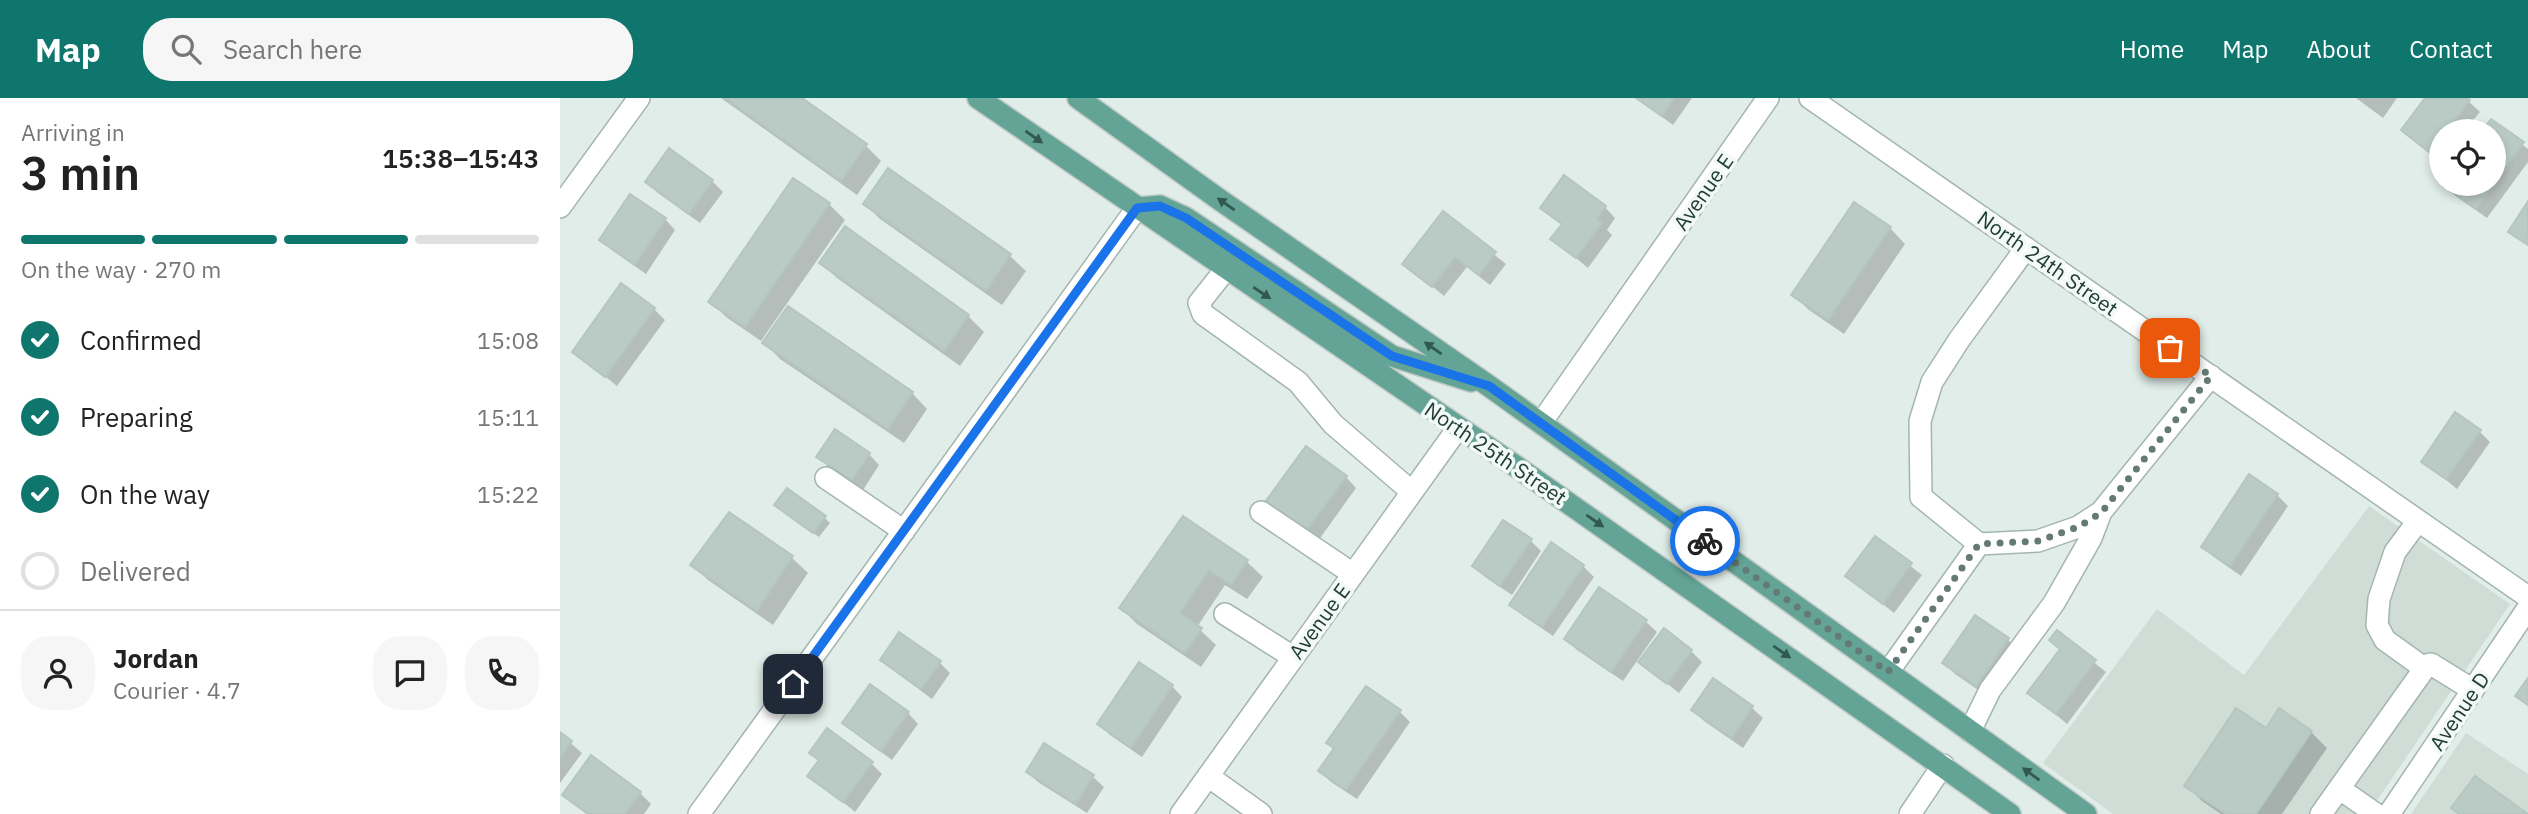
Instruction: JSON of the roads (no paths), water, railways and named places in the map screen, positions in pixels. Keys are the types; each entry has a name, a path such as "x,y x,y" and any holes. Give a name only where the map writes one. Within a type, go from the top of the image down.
{"main road":[{"name":"North 25th Street","path":"978,98 1517,467 2010,814"},
{"path":"1078,98 1489,386 2086,814"},
{"path":"1137,208 1160,206 1186,218 1392,356 1489,386"}],"street":[{"path":"560,207 639,98"},
{"name":"Avenue E","path":"1541,423 1768,98"},
{"name":"North 24th Street","path":"1810,98 2528,597"},
{"path":"699,814 1137,208"},
{"path":"2026,248 1932,382 1920,421 1921,496 1979,544 2038,541 2078,527 2101,513"},
{"path":"1226,269 1199,303 1203,314 1298,382 1334,424 1412,492"},
{"path":"1970,731 1990,690 2054,603 2091,538 2101,513 2211,376"},
{"name":"Avenue E","path":"1181,814 1458,428"},
{"path":"826,478 904,531"},
{"path":"1261,512 1353,574"},
{"path":"2418,520 2395,552 2379,599 2377,625 2385,640 2424,668"},
{"path":"1888,672 1979,544"},
{"name":"Avenue D","path":"2389,814 2528,608"},
{"path":"1225,614 1293,657"},
{"path":"2321,814 2424,668 2431,664 2473,690"},
{"path":"1910,814 1943,765"},
{"path":"1208,776 1261,814"},
{"path":"2340,789 2376,814"}]}
